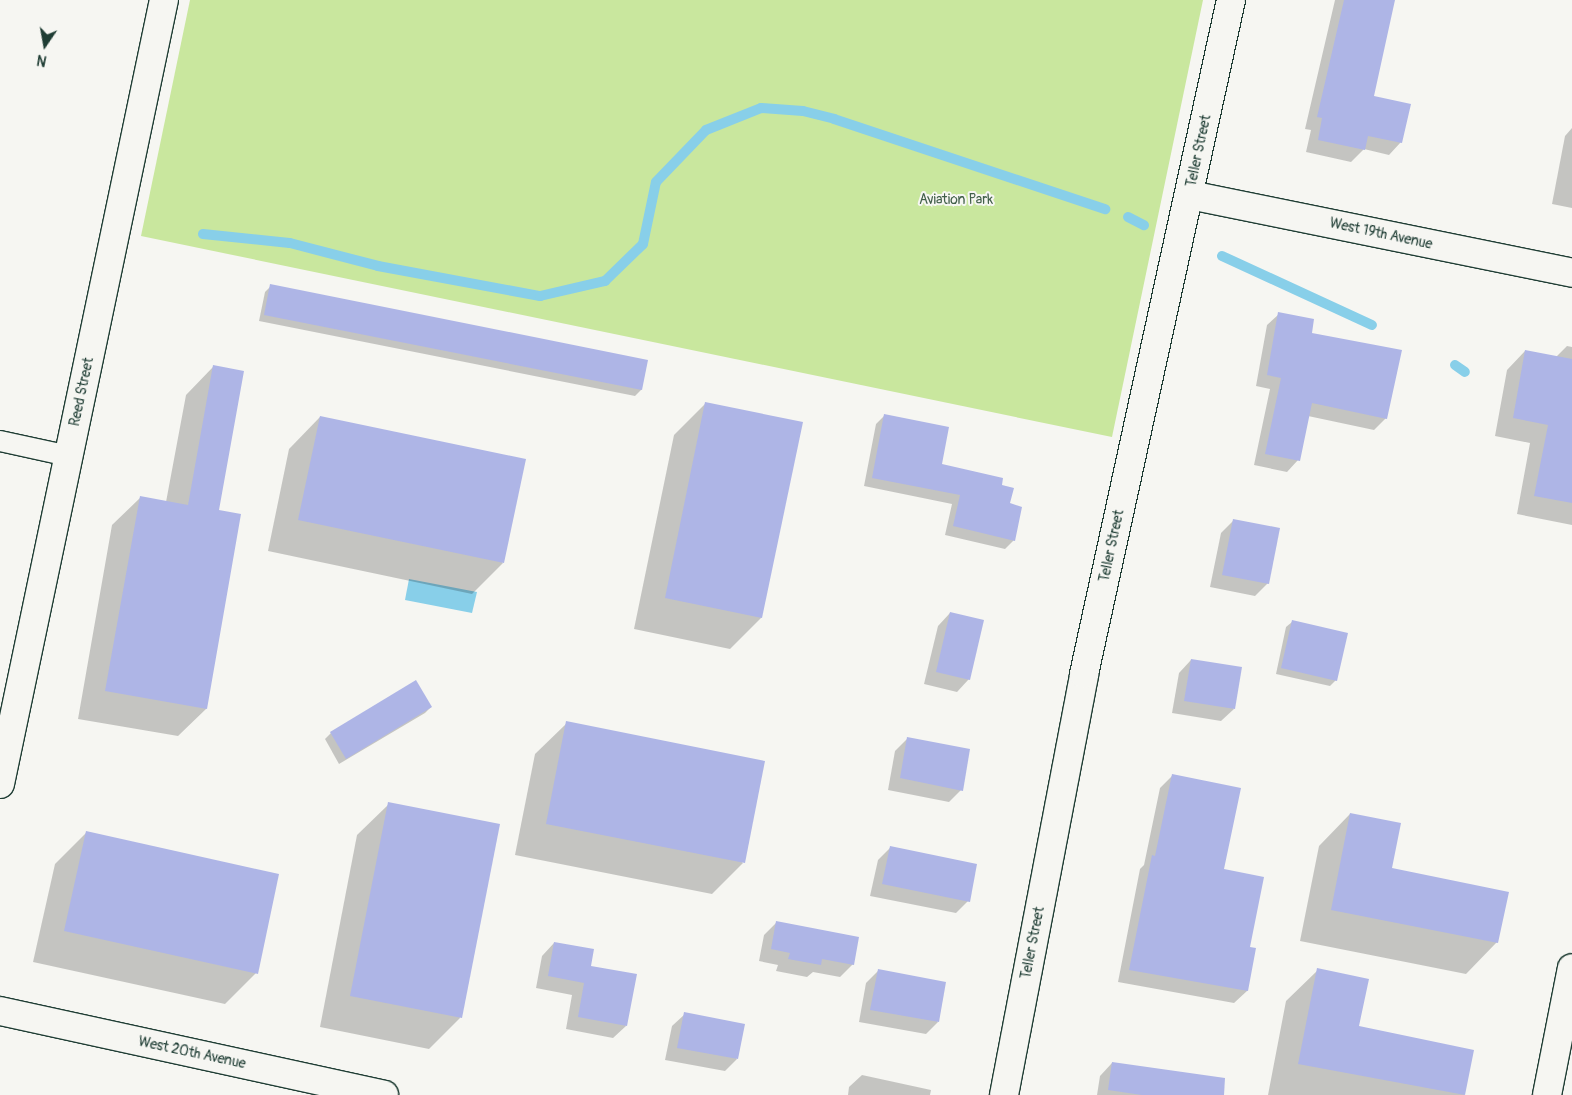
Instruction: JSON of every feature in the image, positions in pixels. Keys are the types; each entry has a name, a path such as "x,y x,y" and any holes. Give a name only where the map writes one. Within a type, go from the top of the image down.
{"street":[{"name":"Reed Street","path":"0,784 4,746 69,456 164,0"},
{"name":"Teller Street","path":"1004,1095 1084,674 1231,0"},
{"name":"West 19th Avenue","path":"1190,195 1572,273"},
{"path":"1547,1095 1572,968"},
{"name":"West 20th Avenue","path":"0,1011 384,1095"}],"lane":[{"path":"0,441 69,456"}],"green space":[{"name":"Aviation Park","path":"190,0 1203,0 1112,437 141,236"}],"water":[{"path":"409,579 477,592 472,613 405,600"}],"building":[{"path":"1344,0 1395,0 1374,96 1411,104 1402,143 1368,136 1365,150 1318,140 1322,118 1317,117"},
{"path":"270,284 648,360 642,390 264,315"},
{"path":"1278,312 1314,319 1312,333 1402,350 1387,419 1312,403 1300,461 1265,454 1281,378 1267,375"},
{"path":"1525,350 1572,359 1572,503 1534,496 1548,425 1513,418"},
{"path":"213,365 244,371 219,510 241,514 207,709 105,691 140,496 188,505"},
{"path":"705,402 803,422 762,618 665,598"},
{"path":"884,414 949,427 942,464 1003,478 1002,485 1014,488 1010,503 1022,507 1015,541 953,526 960,495 872,478"},
{"path":"320,416 526,459 504,563 298,520"},
{"path":"1233,519 1280,528 1269,584 1222,575"},
{"path":"950,612 984,620 970,680 936,672"},
{"path":"1292,620 1348,633 1337,681 1281,668"},
{"path":"1191,659 1242,667 1235,709 1184,701"},
{"path":"416,680 432,707 346,759 330,732"},
{"path":"566,721 765,761 745,863 546,824"},
{"path":"907,737 970,749 963,791 900,778"},
{"path":"1172,774 1241,788 1224,869 1264,877 1250,947 1256,948 1248,991 1129,970 1152,855 1155,856"},
{"path":"388,802 500,824 462,1018 350,996"},
{"path":"1350,813 1401,823 1392,868 1509,892 1498,943 1331,910"},
{"path":"86,831 279,874 258,974 64,931"},
{"path":"890,846 977,864 970,902 882,884"},
{"path":"776,921 859,937 854,965 822,959 821,965 788,959 790,953 771,949"},
{"path":"554,942 594,949 591,966 637,974 627,1026 578,1017 584,983 548,976"},
{"path":"1317,968 1369,979 1359,1026 1474,1050 1465,1095 1298,1064"},
{"path":"878,969 946,982 939,1022 870,1010"},
{"path":"684,1012 745,1024 738,1059 677,1048"},
{"path":"1112,1062 1225,1078 1224,1095 1142,1095 1108,1090"}],"waterway":[{"path":"203,234 290,243 378,266 540,296 605,281 643,244 656,182 706,130 761,108 803,111 834,119 1105,209"},
{"path":"1128,217 1144,225"},
{"path":"1222,256 1372,325"},
{"path":"1455,365 1465,372"}]}
